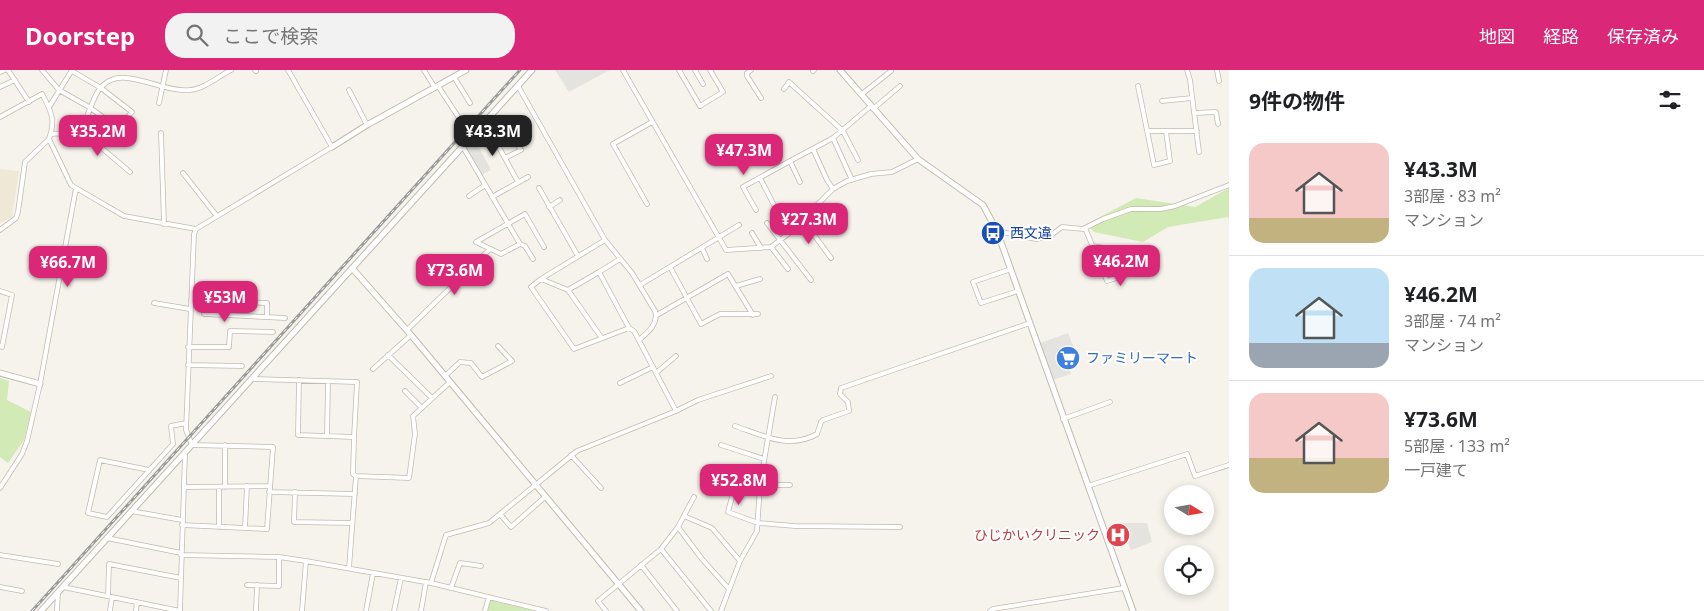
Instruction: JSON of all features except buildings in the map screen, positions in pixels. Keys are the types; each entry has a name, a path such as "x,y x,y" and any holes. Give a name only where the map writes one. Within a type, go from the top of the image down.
{"street":[{"path":"0,72 6,70 29,102"},
{"path":"159,103 166,70"},
{"path":"52,134 73,131 78,128 87,117 94,96 100,88 111,80 122,76 163,86 191,90 231,70"},
{"path":"288,70 332,147"},
{"path":"424,70 459,118"},
{"path":"192,445 186,430 186,423 190,300 194,234 196,229 216,215 367,125 466,70"},
{"path":"41,611 532,70"},
{"path":"623,70 726,250 771,247 833,189 871,174 892,172 918,159"},
{"path":"679,70 700,106 723,92 710,70"},
{"path":"695,70 703,84"},
{"path":"751,70 747,76 761,98"},
{"path":"840,70 918,159 983,205 997,231 1133,611"},
{"path":"1188,70 1199,152"},
{"path":"1217,70 1219,81"},
{"path":"44,71 59,90 90,107 132,140"},
{"path":"49,107 72,71 100,88 132,112 118,128"},
{"path":"121,71 122,76"},
{"path":"862,94 891,71"},
{"path":"454,77 470,103"},
{"path":"0,87 15,80"},
{"path":"784,89 789,82 843,131 858,160"},
{"path":"518,86 605,240 632,273 657,315"},
{"path":"756,210 743,187 833,138 900,86"},
{"path":"1138,86 1154,165 1170,161 1166,131"},
{"path":"349,90 367,125"},
{"path":"0,117 42,94 52,113 52,134 50,140 25,162 16,218 0,230"},
{"path":"1162,101 1192,98"},
{"path":"1194,113 1216,112 1218,124"},
{"path":"485,122 518,182"},
{"path":"647,204 612,144 652,122"},
{"path":"78,128 130,172"},
{"path":"505,158 521,150 508,130"},
{"path":"1148,131 1196,131"},
{"path":"161,133 164,224"},
{"path":"833,138 852,180"},
{"path":"50,140 71,185 124,216 196,229"},
{"path":"463,147 520,244 526,246 533,259"},
{"path":"813,149 833,189"},
{"path":"790,161 800,182"},
{"path":"183,173 216,215"},
{"path":"492,197 528,177"},
{"path":"760,178 775,207"},
{"path":"468,196 485,185"},
{"path":"997,231 1036,239 1050,236 1062,227 1085,228 1130,209 1161,209 1176,206 1229,185"},
{"path":"1,486 22,454 27,442 40,384 76,188"},
{"path":"539,188 578,256"},
{"path":"549,206 560,200"},
{"path":"520,244 501,254 476,242 526,214 544,247"},
{"path":"802,220 831,258"},
{"path":"767,223 811,280"},
{"path":"640,285 739,225"},
{"path":"1085,228 1092,246 1107,281 1128,274 1118,250 1092,246"},
{"path":"752,233 761,248"},
{"path":"605,240 541,279 531,288 574,348 629,328"},
{"path":"771,247 788,269"},
{"path":"702,248 708,259"},
{"path":"373,369 490,249"},
{"path":"568,290 620,259"},
{"path":"670,267 701,324 720,314 758,314"},
{"path":"352,268 409,332 641,611"},
{"path":"1011,269 973,282 981,303 1018,291"},
{"path":"599,272 629,328 634,331 639,340 676,411"},
{"path":"639,340 651,330 657,315 728,274 753,315"},
{"path":"541,279 568,290 601,337"},
{"path":"736,286 760,279"},
{"path":"0,291 12,295 2,347 0,346"},
{"path":"190,300 267,303 268,317"},
{"path":"205,301 204,314 285,318"},
{"path":"154,304 190,309"},
{"path":"734,426 788,442 799,441 813,436 819,431 819,426 824,420 849,410 848,402 840,394 840,388 1030,323"},
{"path":"188,346 229,347 230,331 273,332"},
{"path":"445,376 460,362 471,363 482,377 512,361 498,346"},
{"path":"388,355 432,398"},
{"path":"656,373 676,356"},
{"path":"188,365 242,366"},
{"path":"620,383 653,368"},
{"path":"0,373 40,384"},
{"path":"421,611 446,535 489,523 571,455 698,400 771,376"},
{"path":"251,379 357,382 353,474 356,476 349,568"},
{"path":"299,380 298,435 354,437"},
{"path":"327,436 328,381"},
{"path":"356,476 409,478 415,434 413,416 450,382"},
{"path":"405,391 422,408"},
{"path":"721,611 740,561 754,538 758,523 760,485 775,397"},
{"path":"1064,419 1110,402"},
{"path":"149,470 100,460 88,513 107,517 173,444 172,426 186,423"},
{"path":"131,511 182,522 219,527 267,529 272,446 192,445"},
{"path":"721,445 764,459"},
{"path":"225,446 225,487"},
{"path":"63,586 180,611 185,452"},
{"path":"1088,486 1187,454 1195,476 1229,465"},
{"path":"571,455 601,488"},
{"path":"736,482 728,512 758,523 795,526 900,527"},
{"path":"760,485 790,485"},
{"path":"245,528 247,486"},
{"path":"184,487 270,486"},
{"path":"219,487 219,527"},
{"path":"269,492 354,494"},
{"path":"295,492 294,522 352,523"},
{"path":"500,514 511,527 546,496"},
{"path":"606,611 598,601 661,549 678,527 694,497"},
{"path":"684,516 712,528 740,561"},
{"path":"678,527 702,559 729,589"},
{"path":"107,538 181,554 279,557 306,560 429,583 546,611"},
{"path":"661,549 711,611"},
{"path":"0,555 58,564"},
{"path":"247,585 279,586 279,557"},
{"path":"302,611 306,560"},
{"path":"451,588 460,563 481,566"},
{"path":"110,611 109,564 181,578"},
{"path":"641,565 677,611"},
{"path":"366,611 373,573"},
{"path":"394,611 401,578"},
{"path":"256,611 257,585"},
{"path":"0,587 22,591"},
{"path":"990,611 992,609 1124,588"},
{"path":"57,611 58,592"},
{"path":"485,611 489,596"},
{"path":"136,611 138,602"}],"shaded area":[{"path":"555,70 610,70 569,92"},
{"path":"474,138 491,170 481,175 465,148"},
{"path":"0,169 19,171 12,217 0,223"},
{"path":"1068,333 1075,350 1064,354 1071,374 1053,380 1040,343"},
{"path":"1124,523 1147,523 1152,542 1131,550 1124,531 1110,535 1108,530"}],"green space":[{"path":"1229,188 1229,219 1228,217 1168,227 1143,242 1094,232 1087,224 1136,198 1195,207"},
{"path":"0,378 9,381 7,400 31,412 24,440 8,463 0,457"},
{"path":"490,600 534,611 487,611"}],"railway":[{"path":"32,611 520,70"}],"place":[{"name":"西文違","path":"993,233"},
{"name":"ファミリーマート","path":"1068,358"},
{"name":"ひじかいクリニック","path":"1118,535"}]}
